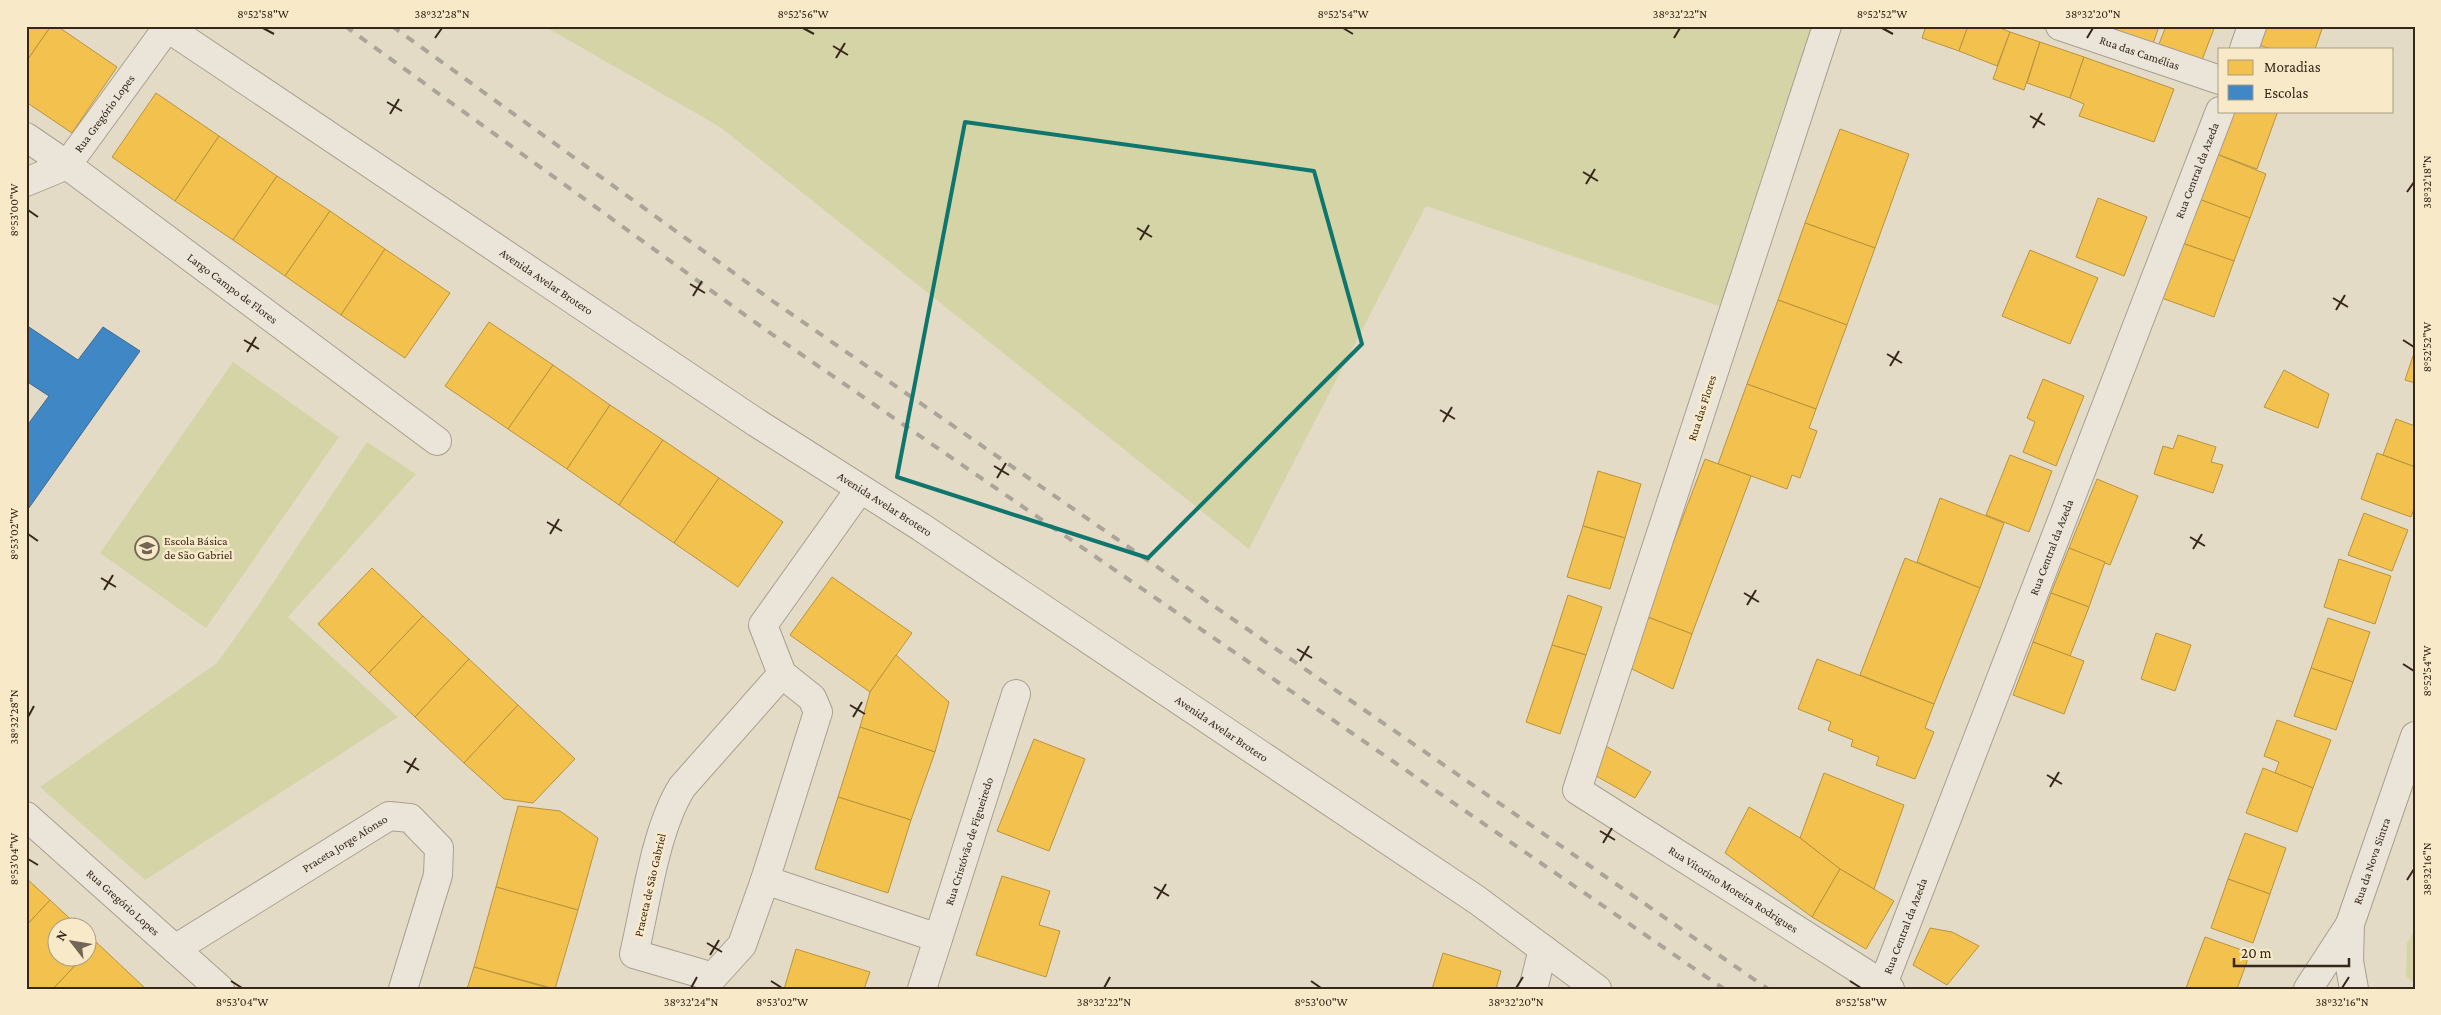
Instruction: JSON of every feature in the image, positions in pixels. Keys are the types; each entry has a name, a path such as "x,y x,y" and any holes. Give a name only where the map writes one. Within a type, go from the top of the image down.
{"street":[{"name":"Rua das Flores","path":"1577,790 1827,26"},
{"name":"Rua das Camélias","path":"2060,26 2218,79"},
{"path":"2244,48 2252,26"},
{"name":"Rua Gregório Lopes","path":"26,182 67,165 166,27"},
{"name":"Avenida Avelar Brotero","path":"166,27 748,418 921,527 1469,894 1597,989"},
{"name":"Rua Central da Azeda","path":"1887,986 2220,112"},
{"name":"Largo Campo de Flores","path":"26,137 67,165 437,441"},
{"path":"782,674 763,625 860,489"},
{"name":"Praceta de São Gabriel","path":"782,674 812,698 818,712 765,880 742,945 713,977 634,954 662,829 674,801 682,787 782,674"},
{"name":"Rua Cristóvão de Figueiredo","path":"922,989 1016,694"},
{"name":"Rua da Nova Sintra","path":"2354,989 2348,961 2350,924 2415,736"},
{"name":"Rua Vitorino Moreira Rodrigues","path":"1577,790 1887,986"},
{"name":"Rua Gregório Lopes","path":"26,816 220,989"},
{"name":"Praceta Jorge Afonso","path":"174,948 389,816 410,818 438,848 438,875 403,989"},
{"path":"765,880 938,938"},
{"path":"2308,989 2350,924"},
{"path":"1533,989 1544,949"}],"highlighted area":[{"path":"965,122 1314,171 1362,344 1148,558 897,477"}],"green space":[{"path":"544,26 1818,26 1725,308 1426,206 1249,549 720,127"},
{"path":"233,362 339,437 206,628 100,553"},
{"path":"367,442 416,474 288,617 398,717 145,880 40,787 217,663 257,607"},
{"path":"2415,930 2415,979 2412,982 2406,976 2407,943"}],"building: Moradias":[{"path":"26,26 51,26 26,62"},
{"path":"51,26 57,26 117,67 72,133 26,102 26,62"},
{"path":"1926,26 1968,26 1959,51 1922,38"},
{"path":"1968,26 1995,26 2010,32 1997,66 1959,51"},
{"path":"2104,26 2118,26 2116,31"},
{"path":"2118,26 2159,26 2153,44 2116,31"},
{"path":"2166,26 2215,26 2202,60 2159,44"},
{"path":"2258,26 2323,26 2315,48 2268,48 2253,43"},
{"path":"2010,32 2040,42 2024,90 1993,79"},
{"path":"2040,42 2084,57 2070,98 2027,83"},
{"path":"2084,57 2174,89 2154,142 2079,116 2084,104 2070,98"},
{"path":"156,93 219,136 175,201 112,157"},
{"path":"2229,112 2278,112 2257,169 2214,153"},
{"path":"1840,129 1909,154 1875,248 1805,223"},
{"path":"219,136 277,176 233,240 175,201"},
{"path":"2214,153 2266,174 2250,218 2196,198"},
{"path":"277,176 330,211 285,276 233,240"},
{"path":"2098,198 2147,217 2124,276 2076,257"},
{"path":"2196,198 2250,218 2234,261 2179,242"},
{"path":"330,211 385,249 341,315 285,276"},
{"path":"1805,223 1875,248 1847,325 1778,300"},
{"path":"2179,242 2234,261 2214,317 2159,297"},
{"path":"385,249 450,293 405,358 341,315"},
{"path":"2030,250 2098,278 2070,344 2002,316"},
{"path":"1778,300 1847,325 1816,409 1747,384"},
{"path":"489,322 553,365 508,429 445,386"},
{"path":"2415,350 2415,383 2405,380"},
{"path":"553,365 610,405 567,469 508,429"},
{"path":"2284,370 2329,394 2318,428 2264,407"},
{"path":"2043,379 2084,396 2056,466 2023,452 2035,422 2027,418"},
{"path":"1747,384 1816,409 1809,428 1817,431 1800,478 1792,475 1787,489 1718,464"},
{"path":"610,405 663,440 619,505 567,469"},
{"path":"2396,419 2415,426 2415,467 2383,455"},
{"path":"2178,435 2216,447 2211,462 2223,465 2213,493 2154,474 2163,446 2173,449"},
{"path":"663,440 719,478 674,543 619,505"},
{"path":"2377,453 2415,467 2415,506 2411,517 2361,499"},
{"path":"2010,455 2052,471 2029,532 1986,515"},
{"path":"1705,459 1751,476 1692,634 1645,616"},
{"path":"1598,471 1641,484 1625,538 1583,526"},
{"path":"719,478 783,522 738,587 674,543"},
{"path":"2097,479 2138,496 2110,565 2069,548"},
{"path":"1940,498 2004,523 1980,588 1917,562"},
{"path":"2364,513 2408,530 2392,571 2348,555"},
{"path":"1583,526 1625,538 1610,589 1567,577"},
{"path":"2069,548 2105,562 2089,607 2051,593"},
{"path":"1905,558 1980,588 1934,704 1860,675"},
{"path":"2339,559 2391,576 2375,624 2324,607"},
{"path":"372,568 423,616 369,673 318,624"},
{"path":"832,577 912,633 870,692 790,635"},
{"path":"2051,593 2089,607 2070,656 2033,642"},
{"path":"1568,595 1602,607 1586,655 1552,645"},
{"path":"423,616 469,659 415,717 369,673"},
{"path":"1645,616 1692,634 1673,689 1630,668"},
{"path":"2328,618 2370,632 2353,682 2311,668"},
{"path":"2156,633 2191,645 2175,691 2141,679"},
{"path":"2033,642 2084,661 2064,714 2013,695"},
{"path":"1552,645 1586,655 1560,734 1526,722"},
{"path":"896,655 949,702 935,752 860,727 870,692"},
{"path":"469,659 518,705 464,763 415,717"},
{"path":"1817,659 1934,704 1925,728 1934,732 1915,779 1876,765 1879,757 1851,746 1853,740 1828,730 1831,722 1798,709"},
{"path":"2311,668 2353,682 2336,730 2294,716"},
{"path":"518,705 575,759 533,803 504,799 464,763"},
{"path":"2277,720 2331,740 2313,788 2275,773 2279,762 2264,756"},
{"path":"860,727 935,752 911,820 838,797"},
{"path":"1034,739 1085,759 1049,851 997,831"},
{"path":"1604,745 1651,772 1635,798 1591,773"},
{"path":"2263,768 2313,788 2297,832 2246,813"},
{"path":"1824,773 1904,805 1874,889 1840,869 1800,838"},
{"path":"838,797 911,820 888,893 815,869"},
{"path":"518,806 560,811 598,838 578,910 496,887"},
{"path":"1749,807 1800,838 1840,869 1812,917 1725,853"},
{"path":"2245,833 2286,848 2270,894 2228,879"},
{"path":"1840,869 1894,901 1866,949 1812,917"},
{"path":"1002,876 1050,891 1039,925 1060,931 1046,977 976,955"},
{"path":"26,878 50,900 26,926"},
{"path":"2228,879 2270,894 2253,943 2211,928"},
{"path":"496,887 578,910 555,989 474,967"},
{"path":"50,900 69,918 48,918 48,968 73,968 53,989 30,989 26,985 26,926"},
{"path":"1930,928 1952,932 1979,946 1947,985 1913,965"},
{"path":"2205,937 2250,953 2237,989 2186,988"},
{"path":"98,944 146,989 53,989 73,968 98,968"},
{"path":"796,949 870,972 864,989 784,989"},
{"path":"1443,953 1501,971 1496,989 1432,989"},
{"path":"474,967 552,989 467,989"}],"building: Escolas":[{"path":"26,325 78,360 103,327 140,351 26,512 26,421 29,423 49,396 26,381"}],"railway":[{"path":"345,26 763,328 1724,989"},
{"path":"392,26 774,302 1768,989"}],"place":[{"name":"Escola Básica de São Gabriel","path":"147,548"}]}
